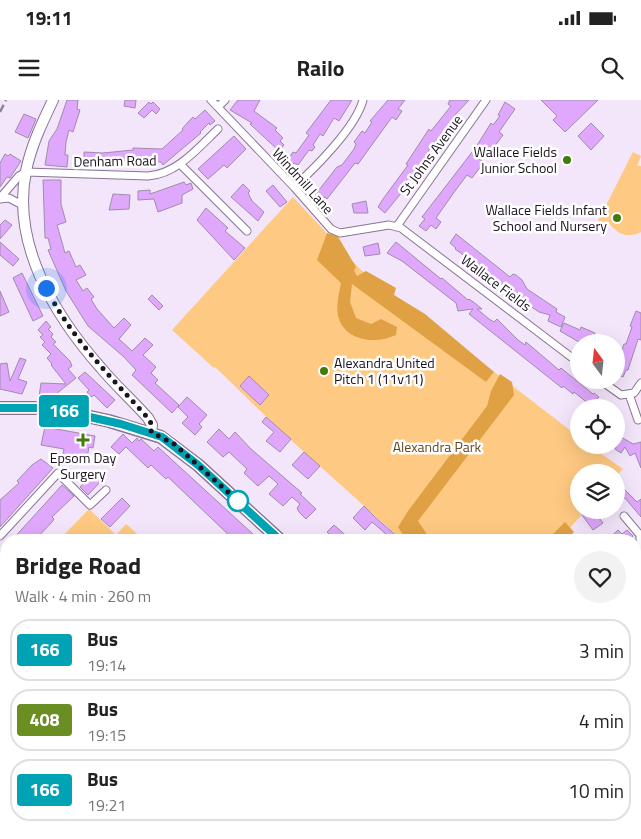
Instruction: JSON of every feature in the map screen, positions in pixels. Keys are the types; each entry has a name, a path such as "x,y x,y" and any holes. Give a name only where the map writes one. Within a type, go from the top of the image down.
{"main road":[{"path":"53,100 36,138 26,172 24,206 34,261 57,310 76,338 101,369 148,418 152,425 151,432"},
{"path":"0,408 49,408 151,432 182,451 273,534"}],"street":[{"name":"Windmill Lane","path":"211,100 335,232 397,226"},
{"path":"218,107 225,100"},
{"path":"294,187 327,154 357,114 363,100"},
{"name":"St Johns Avenue","path":"397,226 486,100"},
{"name":"Denham Road","path":"26,172 153,175 167,172 180,164 218,130"},
{"path":"180,164 247,231"},
{"path":"0,199 19,176 26,172"},
{"path":"0,199 9,198 24,206"},
{"name":"Wallace Fields","path":"397,226 570,356"},
{"path":"612,389 620,395 630,394 637,390 641,382"},
{"path":"630,394 638,420"},
{"path":"2,534 58,473 90,504 106,490"},
{"path":"625,517 639,534"}],"green space":[{"path":"633,152 641,156 637,166 641,166 641,232 631,235 623,234 615,230 608,222 603,231 595,227"},
{"name":"Alexandra Park","path":"293,197 360,269 570,430 570,454 602,454 616,464 570,464 570,519 578,519 564,534 395,534 172,330"},
{"path":"89,509 115,534 65,534"},
{"path":"126,524 137,534 117,534"}],"shaded area":[{"path":"327,233 337,235 356,267 354,271 357,276 366,271 396,288 394,295 425,314 494,372 486,382 352,284 350,302 356,318 371,324 381,319 397,327 396,335 380,340 363,339 356,337 343,327 337,311 341,283 317,260"},
{"path":"500,374 512,382 514,395 418,521 427,534 402,534 398,527 487,406 491,391"},
{"path":"565,522 574,532 572,534 553,534"}],"building":[{"path":"67,100 78,100 77,109 80,110 73,132 69,130 66,142 65,155 68,155 67,167 45,165 49,141 57,129"},
{"path":"125,100 136,100 135,108 124,106"},
{"path":"238,100 260,100 254,111 277,128 275,130 283,138 280,141 284,145 279,151 250,124 252,123 230,110"},
{"path":"331,100 352,100 339,121 334,118 323,136 320,134 313,145 315,147 312,151 309,150 298,165 294,163 292,165 287,161 293,152 296,153 309,135 306,133"},
{"path":"388,100 405,100 398,109 402,111 396,120 392,117 358,164 355,163 327,199 325,197 322,200 315,195 337,167 342,165 354,149 356,144 354,142 362,131 365,133 372,122 370,121"},
{"path":"450,100 469,100 454,116 454,121 442,138 440,136 428,151 431,153 385,213 378,207 408,165 406,164 429,129 431,131 451,106 448,104"},
{"path":"541,100 598,100 565,132 553,120 557,116"},
{"path":"149,102 151,104 153,102 160,109 156,114 152,110 144,118 138,113"},
{"path":"505,102 515,109 499,132 503,135 491,151 487,148 479,159 484,162 472,178 467,175 455,191 436,218 441,222 436,229 431,225 426,231 419,226 425,219 422,217 476,147 491,123 493,125 500,116 498,115"},
{"path":"205,110 215,121 210,125 209,123 201,133 163,165 161,162 84,161 84,152 103,153 133,150 133,148 162,149 183,130 193,117 195,119"},
{"path":"24,114 36,119 28,138 15,132"},
{"path":"591,123 604,136 591,150 578,136"},
{"path":"234,136 246,149 227,168 224,165 208,179 198,169"},
{"path":"5,154 8,156 10,154 21,161 10,178 7,177 0,187 0,163"},
{"path":"43,180 61,180 61,204 66,222 57,225 65,253 69,251 76,267 80,265 86,275 76,280 83,291 87,288 94,297 91,299 97,309 114,328 124,318 131,325 119,339 132,351 145,338 153,345 143,355 156,367 151,373 158,380 155,383 179,405 172,413 132,375 136,370 124,357 88,326 66,291 48,250 51,249 48,238 45,238"},
{"path":"184,182 186,185 191,183 193,189 182,195 182,203 158,212 154,199 138,200 138,191 150,190 150,194"},
{"path":"243,184 250,191 248,193 252,201 264,212 258,221 231,197"},
{"path":"273,185 287,202 280,207 266,191"},
{"path":"113,194 130,195 129,209 109,210"},
{"path":"366,201 368,213 354,213 352,204"},
{"path":"206,208 228,228 225,231 245,248 234,260 197,220"},
{"path":"5,220 12,225 0,239 0,225"},
{"path":"456,234 510,277 513,274 516,275 522,280 527,289 557,309 556,312 565,317 561,327 548,321 550,315 539,312 514,295 496,279 455,249 450,243"},
{"path":"0,242 19,259 13,266 0,255"},
{"path":"396,242 468,300 476,304 482,309 477,309 489,319 494,322 497,319 518,340 525,345 526,342 559,370 561,368 570,375 570,389 587,389 599,397 597,399 583,399 563,386 562,388 469,314 473,309 458,311 456,303 402,261 387,253"},
{"path":"378,243 380,254 365,256 363,247"},
{"path":"22,273 43,316 33,321 13,278"},
{"path":"0,291 9,312 0,316"},
{"path":"152,295 163,306 159,310 148,299"},
{"path":"636,311 641,313 641,340 638,339 628,370 625,372 625,344 632,327 630,326"},
{"path":"46,321 51,327 48,329 53,334 51,337 56,342 53,344 70,361 72,366 68,369 76,378 56,394 56,397 39,397 41,383 66,384 47,358 51,354 42,345 45,342 40,337 43,335 38,330"},
{"path":"564,323 580,330 581,327 595,333 570,334 570,337 560,331"},
{"path":"20,358 26,360 18,379 27,382 22,394 0,389 0,364 7,363 10,381"},
{"path":"85,372 115,400 107,408 94,395 91,397 87,392 89,390 78,378"},
{"path":"249,376 269,395 260,405 240,386"},
{"path":"187,397 207,415 199,424 202,427 195,435 182,423 188,417 178,407"},
{"path":"266,417 291,439 280,452 266,441 274,432 262,422"},
{"path":"45,427 95,436 93,448 89,447 86,463 62,458 64,449 41,445"},
{"path":"219,429 229,439 235,432 251,449 302,493 300,494 316,509 306,519 297,508 300,504 292,497 283,506 269,494 278,484 269,476 258,486 244,473 247,469 229,452 223,457 207,442"},
{"path":"123,434 132,443 137,438 139,441 141,439 154,451 158,447 253,534 228,534 168,477 166,479 151,465 148,468 126,447 119,454 111,447"},
{"path":"625,439 633,444 641,442 641,468 635,453 630,456 625,447"},
{"path":"304,452 320,466 308,479 292,465"},
{"path":"41,459 53,468 0,527 0,500 19,483 17,481 32,465"},
{"path":"93,473 101,481 88,495 80,487"},
{"path":"62,485 74,496 52,517 54,519 52,522 41,534 17,534"},
{"path":"625,490 637,502 641,499 641,517 625,498"},
{"path":"122,498 130,506 110,527 101,519"},
{"path":"364,506 394,534 386,534 372,522 365,530 353,518"},
{"path":"585,519 600,519 603,523 593,530"},
{"path":"334,525 344,534 329,534 327,532"},
{"path":"618,530 622,534 614,534"},
{"path":"627,530 631,534 622,534"}],"railway":[{"path":"0,112 6,100"}],"bus line":[{"name":"166","path":"0,408 49,408 121,424 162,437 174,444 273,534"}],"place":[{"name":"Wallace Fields Junior School","path":"567,160"},
{"name":"Wallace Fields Infant School and Nursery","path":"617,218"},
{"name":"Alexandra United Pitch 1 (11v11)","path":"324,371"},
{"name":"Epsom Day Surgery","path":"83,440"}],"route":[{"path":"46,288 76,338 101,369 148,418 152,425 151,432 174,444 238,501"}]}
